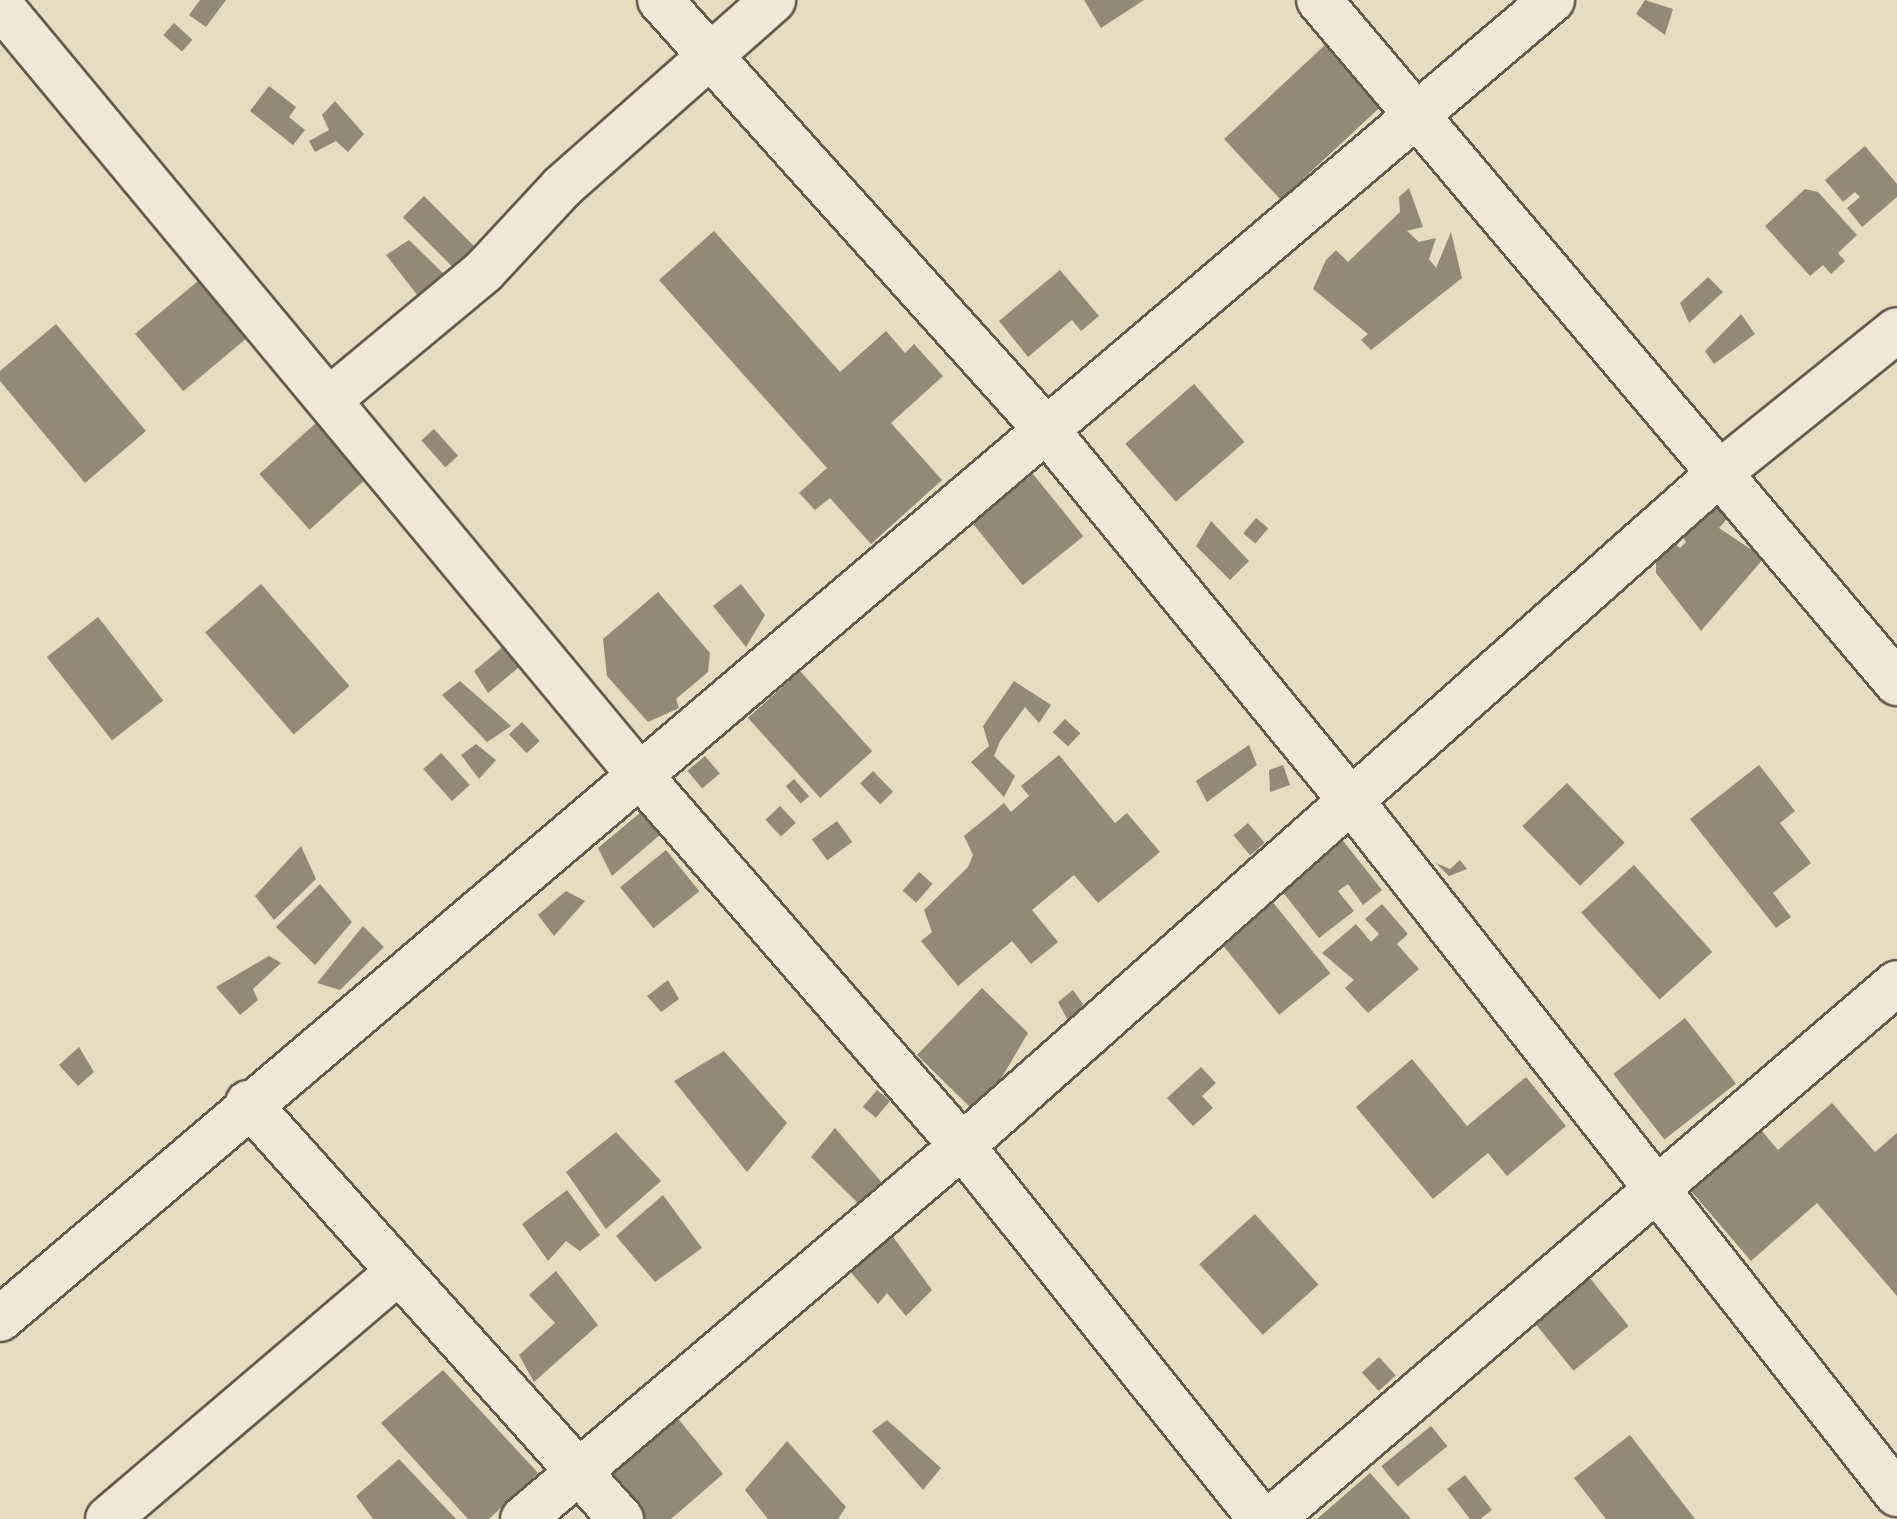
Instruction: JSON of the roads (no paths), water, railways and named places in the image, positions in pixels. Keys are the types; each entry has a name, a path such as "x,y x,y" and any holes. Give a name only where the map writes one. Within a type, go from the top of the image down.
{"street":[{"path":"660,0 1044,427 1352,802 1654,1190 1897,1494"},
{"path":"330,399 484,271 562,187 773,0"},
{"path":"1319,0 1723,470 1897,683"},
{"path":"0,1319 637,772 1552,0"},
{"path":"0,5 637,772 962,1146 1261,1519"},
{"path":"523,1519 962,1146 1079,1035 1352,802 1723,470 1897,330"},
{"path":"1272,1519 1897,983"},
{"path":"248,1103 621,1519"},
{"path":"108,1519 398,1272"}]}
